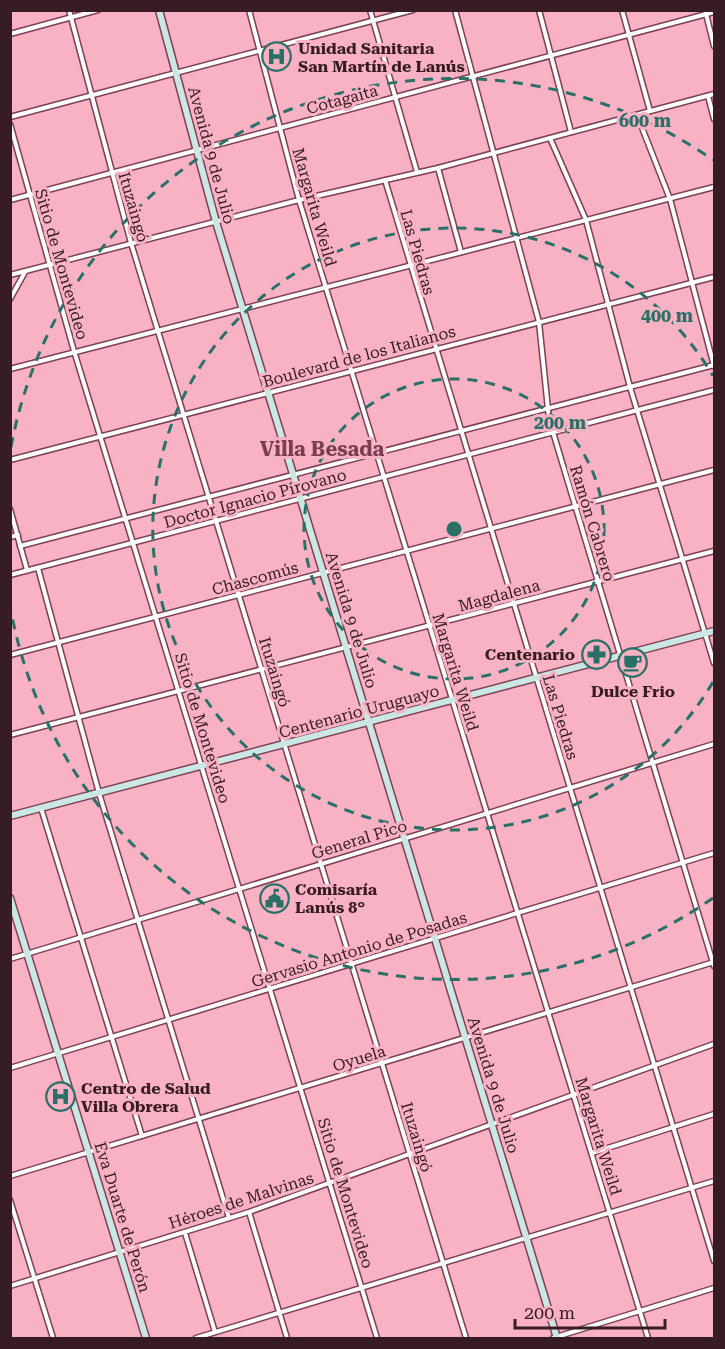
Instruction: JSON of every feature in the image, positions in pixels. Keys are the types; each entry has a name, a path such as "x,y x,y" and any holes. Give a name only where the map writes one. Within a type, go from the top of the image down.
{"street":[{"name":"Ituzaingó","path":"69,10 131,243 466,1338"},
{"path":"10,34 98,10"},
{"name":"Avenida 9 de Julio","path":"159,10 216,222 556,1338"},
{"name":"Margarita Weild","path":"249,10 299,200 648,1338"},
{"path":"370,10 417,172"},
{"path":"10,117 413,10"},
{"name":"Ramón Cabrero","path":"455,10 539,322 546,408 552,432 714,963"},
{"path":"539,10 571,132"},
{"path":"622,10 650,111"},
{"path":"705,12 714,46"},
{"name":"Cotagaita","path":"10,200 705,12 714,12"},
{"path":"10,275 299,200 438,168 714,94"},
{"path":"708,96 714,119"},
{"path":"20,546 208,495 714,365 670,199 637,115"},
{"name":"Sitio de Montevideo","path":"10,124 74,351 377,1338"},
{"path":"550,138 586,220 630,387 714,663"},
{"path":"438,168 461,252"},
{"name":"Las Piedras","path":"385,180 434,349 571,787 714,1260"},
{"path":"10,369 714,187"},
{"path":"10,298 26,272"},
{"name":"Boulevard de los Italianos","path":"10,460 714,277"},
{"name":"Doctor Ignacio Pirovano","path":"10,574 714,390"},
{"name":"Chascomús","path":"10,655 714,470"},
{"path":"10,508 27,570"},
{"path":"10,537 18,535"},
{"name":"Magdalena","path":"10,735 714,551"},
{"path":"38,568 99,793 140,920 229,1218"},
{"name":"Centenario Uruguayo","path":"10,816 714,631"},
{"name":"General Pico","path":"10,959 714,744"},
{"path":"41,808 142,1136"},
{"name":"Gervasio Antonio de Posadas","path":"10,1068 714,853"},
{"name":"Eva Duarte de Perón","path":"10,897 146,1338"},
{"name":"Oyuela","path":"10,1176 714,963"},
{"name":"Héroes de Malvinas","path":"10,1286 249,1212 714,1044"},
{"path":"592,1153 714,1114"},
{"path":"196,1338 714,1181"},
{"path":"10,1200 53,1338"},
{"path":"249,1212 287,1338"},
{"path":"184,1232 215,1332"},
{"path":"556,1338 714,1288"}],"place":[{"name":"Unidad Sanitaria San Martín de Lanús","path":"277,57"},
{"name":"Centenario","path":"596,654"},
{"name":"Dulce Frio","path":"633,663"},
{"name":"Comisaría Lanús 8°","path":"274,898"},
{"name":"Centro de Salud Villa Obrera","path":"60,1097"}],"district":[{"name":"Villa Besada","path":"322,449"}]}
